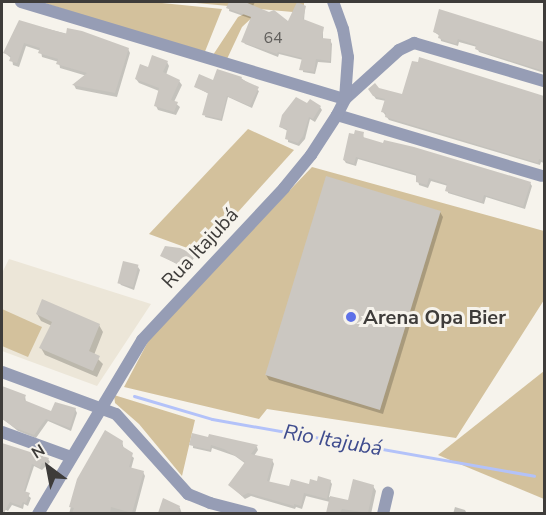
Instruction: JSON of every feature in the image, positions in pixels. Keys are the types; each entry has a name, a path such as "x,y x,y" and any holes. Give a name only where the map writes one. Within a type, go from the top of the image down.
{"street":[{"path":"21,2 345,99 399,50 414,43 544,81"},
{"name":"Rua Itajubá","path":"38,513 100,406 142,340 284,188 311,155 338,115 345,99 348,75 346,43 333,2"},
{"path":"338,115 541,176"},
{"path":"2,372 100,406 122,418 188,494 210,503 252,513"},
{"path":"2,432 71,457"},
{"path":"383,513 388,493"}],"shaded area":[{"path":"41,2 152,2 222,9 204,54"},
{"path":"185,2 304,2 304,13"},
{"path":"252,10 259,11 242,27 227,59 213,55 238,17"},
{"path":"248,129 294,150 201,253 149,234"},
{"name":"Arena Opa Bier","path":"312,167 544,231 544,300 456,438 267,409 259,419 124,387 152,334"},
{"path":"9,259 151,304 97,386 2,351 2,273"},
{"path":"2,309 42,327 28,357 2,346"},
{"path":"544,371 544,499 438,455"},
{"path":"114,395 195,420 182,476 139,424 115,403"}],"building":[{"path":"229,2 245,2 269,12 274,10 288,21 297,2 306,6 303,19 324,27 322,38 331,39 330,61 316,59 314,72 299,70 302,58 278,52 277,54 241,42 251,17 226,8"},
{"path":"439,9 544,42 544,71 482,52 475,49 476,45 458,39 456,44 438,38 439,34 433,32"},
{"path":"19,20 66,34 67,28 82,31 129,48 115,93 72,85 87,73 56,64 58,59 38,53 40,48 24,43 17,63 9,61 11,56 3,53"},
{"path":"152,55 168,61 163,72 180,80 171,100 178,102 174,112 154,106 159,88 135,79 140,64 148,67"},
{"path":"419,57 544,96 544,161 539,159 538,163 385,117 386,113 381,112 385,99 373,96 368,89 375,83 379,88 402,94 412,61 418,62"},
{"path":"217,69 242,77 241,79 259,87 250,106 227,96 221,119 202,115 208,93 194,87 199,74 213,80"},
{"path":"296,97 307,103 310,99 321,106 313,119 309,117 303,136 298,143 285,139 287,129 279,127 282,115"},
{"path":"355,130 364,132 363,137 383,143 384,140 414,147 531,182 523,207 484,195 482,202 445,191 447,184 429,178 427,185 416,182 416,174 356,157 354,164 343,160 349,133 354,134"},
{"path":"326,176 441,211 380,410 265,375"},
{"path":"165,246 180,248 193,254 189,263 186,262 184,267 160,256"},
{"path":"123,261 139,265 133,287 117,283"},
{"path":"42,299 100,324 89,351 100,356 93,371 39,348 52,322 36,314"},
{"path":"2,386 26,395 24,400 51,411 55,402 76,408 70,428 46,419 34,435 15,428 2,419"},
{"path":"105,430 123,441 122,446 133,453 129,467 144,471 132,513 111,507 110,513 72,513 74,508 69,507 77,479"},
{"path":"192,433 208,437 209,434 258,445 251,454 273,459 267,481 289,486 291,479 309,484 310,479 317,481 318,476 331,480 327,499 304,493 301,506 294,504 294,506 248,493 242,496 228,485 245,462 224,449 211,445 210,450 189,445"},
{"path":"2,443 49,458 46,464 42,463 40,468 32,464 24,491 30,493 26,503 23,502 21,506 10,502 4,513 2,513"},
{"path":"353,479 374,485 368,513 342,509 340,513 326,513 330,496 348,500"},
{"path":"163,498 180,506 178,513 158,513"}],"waterway":[{"name":"Rio Itajubá","path":"134,396 212,419 534,476"}],"place":[{"name":"Arena Opa Bier","path":"351,317"}]}
